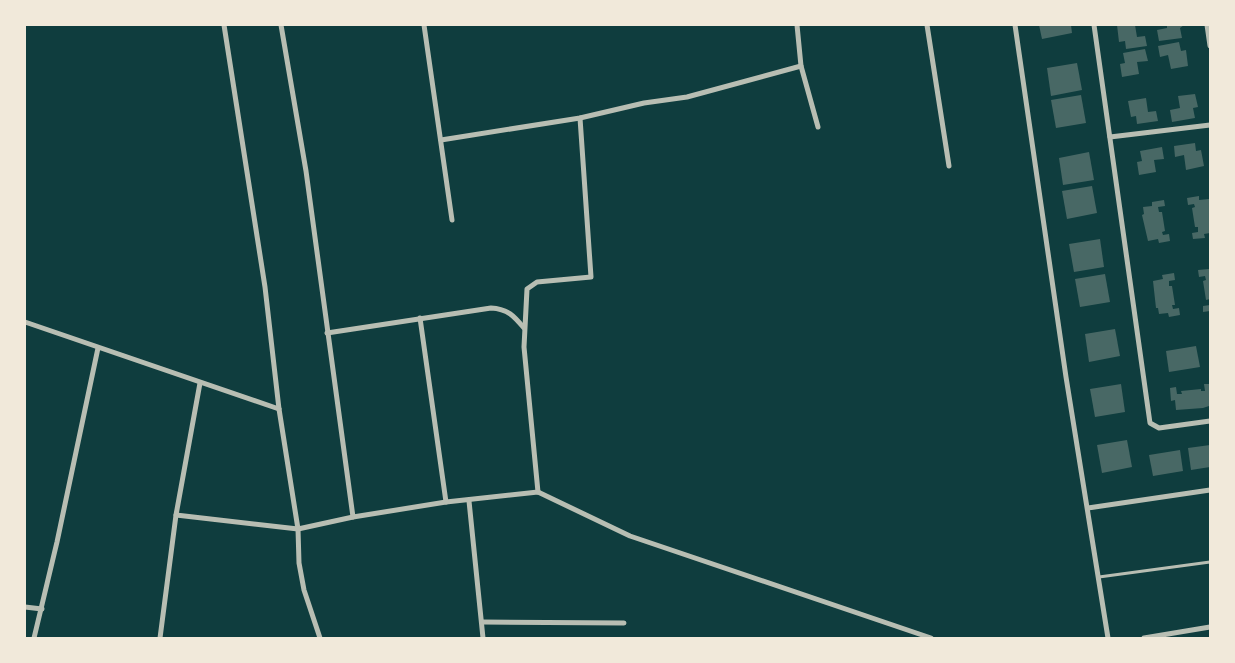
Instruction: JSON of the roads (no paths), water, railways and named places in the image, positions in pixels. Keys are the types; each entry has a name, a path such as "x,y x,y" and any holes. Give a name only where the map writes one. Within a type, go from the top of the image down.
{"street":[{"path":"224,25 265,287 279,409 298,529 299,563 304,590 320,638"},
{"path":"281,25 306,172 353,517"},
{"path":"424,25 452,220"},
{"path":"797,25 801,66 818,127"},
{"path":"927,25 949,166"},
{"path":"1015,25 1064,368 1108,638"},
{"path":"1094,25 1150,423 1159,428 1210,421"},
{"path":"1207,25 1210,46"},
{"path":"441,140 580,118 687,97 801,66"},
{"path":"538,492 524,347 527,289 536,282 591,277 580,118"},
{"path":"1110,137 1210,125"},
{"path":"327,333 491,308 503,308 512,314 524,328"},
{"path":"420,318 446,502"},
{"path":"25,322 279,409"},
{"path":"34,638 42,609 98,348"},
{"path":"160,638 176,515 200,383"},
{"path":"1088,508 1210,490"},
{"path":"176,515 298,529 353,517 446,502 538,492 630,536 931,638"},
{"path":"469,500 483,638"},
{"path":"25,607 42,609"},
{"path":"482,622 624,623"},
{"path":"1144,638 1210,627"}],"lane":[{"path":"1098,577 1210,562"}]}
